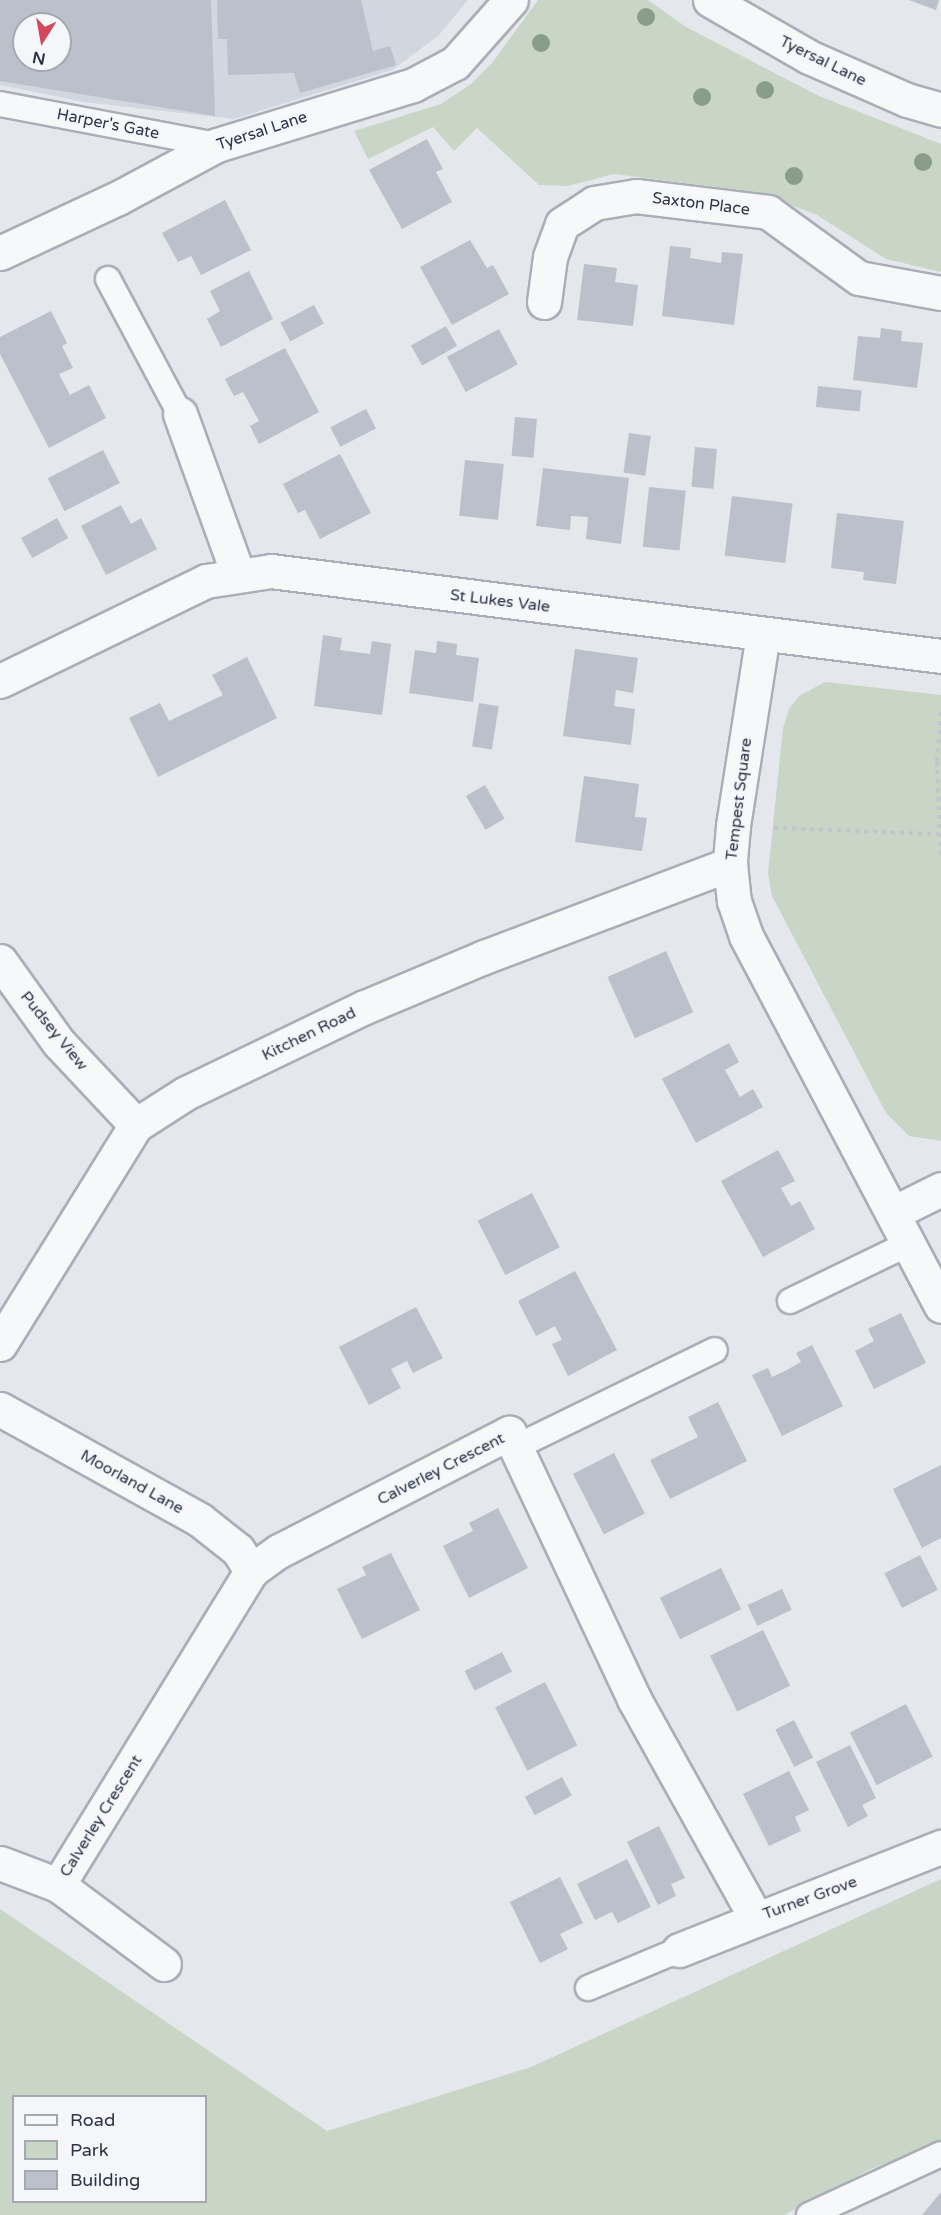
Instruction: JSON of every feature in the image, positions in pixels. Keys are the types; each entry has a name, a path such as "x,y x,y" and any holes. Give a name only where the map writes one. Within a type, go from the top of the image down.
{"street":[{"name":"Tyersal Lane","path":"0,253 118,198 217,145 413,85 455,63 512,0"},
{"name":"Tyersal Lane","path":"717,2 809,57 907,100 941,110"},
{"name":"Saxton Place","path":"544,302 550,256 562,225 594,203 636,196 768,212 859,278 941,293"},
{"path":"180,414 238,574"},
{"name":"St Lukes Vale","path":"0,681 196,585 238,574 271,571 763,634"},
{"path":"763,634 941,655"},
{"name":"Tempest Square","path":"763,634 733,826 730,864 734,901 746,936 895,1212 941,1306"},
{"name":"Kitchen Road","path":"0,1344 136,1125 186,1094 365,1006 484,957 730,864"},
{"name":"Pudsey View","path":"0,961 59,1043 136,1125"},
{"path":"895,1212 941,1189"},
{"name":"Moorland Lane","path":"0,1409 200,1520 238,1550 252,1570"},
{"name":"Calverley Crescent","path":"58,1885 252,1570 279,1551 509,1433 634,1699 756,1918"},
{"name":"Turner Grove","path":"679,1950 941,1846"},
{"name":"Calverley Crescent","path":"0,1863 58,1885 164,1964"}],"lane":[{"name":"Harper's Gate","path":"0,104 217,145"},
{"path":"108,279 180,414"},
{"path":"790,1301 910,1243"},
{"path":"516,1447 716,1350"},
{"path":"588,1988 679,1950"},
{"path":"809,2215 941,2154"}],"path":[{"path":"941,712 938,834 941,860"},
{"path":"733,826 938,834"}],"shaded area":[{"path":"0,0 468,0 438,36 392,70 234,119 84,102 0,85"}],"green space":[{"path":"538,0 648,0 686,27 819,96 941,144 941,272 886,259 817,215 756,192 614,174 568,186 539,185 477,128 454,151 433,127 368,159 354,131 441,104 471,84 492,63"},
{"path":"825,682 941,695 941,1141 909,1136 886,1113 772,896 768,874 783,728 789,709 799,696"},
{"path":"941,1879 941,2144 873,2168 784,2215 0,2215 0,1909 327,2131 531,2067"}],"building":[{"path":"0,0 211,0 215,116 0,81"},
{"path":"217,0 361,0 373,51 390,46 396,65 300,93 294,73 228,75 227,39 218,39"},
{"path":"909,0 939,0 936,10"},
{"path":"427,139 443,169 436,172 452,202 402,229 369,170"},
{"path":"225,200 251,250 201,275 191,256 178,262 162,233"},
{"path":"470,240 487,268 493,265 509,294 452,325 420,267"},
{"path":"670,246 691,248 690,258 721,263 722,252 743,254 734,325 662,316"},
{"path":"584,264 617,268 615,282 638,285 633,326 577,320"},
{"path":"249,271 273,319 221,347 207,319 220,311 210,291"},
{"path":"314,305 324,324 290,341 280,323"},
{"path":"51,311 67,343 62,346 73,368 59,374 70,395 89,385 106,418 49,448 0,354 0,337"},
{"path":"446,326 457,346 422,366 411,345"},
{"path":"881,328 902,331 901,341 923,343 917,388 853,380 858,336 880,338"},
{"path":"499,329 518,364 466,392 447,357"},
{"path":"285,348 319,412 259,444 250,426 259,421 243,392 234,396 225,379"},
{"path":"818,386 862,391 860,411 816,407"},
{"path":"366,409 376,429 340,447 330,427"},
{"path":"515,417 537,419 534,458 512,456"},
{"path":"629,433 651,436 645,476 623,473"},
{"path":"695,447 717,449 713,489 692,487"},
{"path":"103,450 120,483 65,511 48,478"},
{"path":"340,454 371,513 320,539 305,510 298,513 283,484"},
{"path":"465,460 504,464 498,520 459,516"},
{"path":"543,468 629,478 621,544 586,539 588,517 571,516 570,530 536,526"},
{"path":"649,487 686,491 680,551 643,547"},
{"path":"732,496 793,503 785,563 725,556"},
{"path":"121,505 131,524 141,518 157,549 106,575 81,526"},
{"path":"837,513 904,521 896,584 863,580 864,572 831,568"},
{"path":"57,518 68,538 32,558 21,538"},
{"path":"323,635 342,638 340,650 370,654 372,641 391,644 382,715 314,706"},
{"path":"437,641 457,644 456,655 479,658 473,702 409,693 415,650 436,653"},
{"path":"575,649 638,658 633,693 616,690 614,706 635,709 631,745 563,736"},
{"path":"247,657 277,718 158,777 129,718 160,703 169,721 223,695 212,675"},
{"path":"479,703 499,706 492,750 472,746"},
{"path":"584,776 639,784 635,817 647,818 642,851 575,842"},
{"path":"485,785 504,819 485,830 466,796"},
{"path":"666,951 693,1012 635,1038 608,977"},
{"path":"729,1043 739,1062 725,1070 740,1097 753,1089 763,1107 696,1143 662,1079"},
{"path":"778,1150 795,1181 781,1188 791,1206 800,1201 815,1229 763,1257 721,1181"},
{"path":"532,1193 560,1247 505,1275 478,1221"},
{"path":"575,1271 617,1350 568,1376 552,1344 562,1340 555,1326 536,1336 518,1301"},
{"path":"416,1307 443,1358 413,1373 407,1361 391,1369 401,1388 369,1405 339,1347"},
{"path":"901,1313 926,1363 874,1389 855,1351 874,1341 868,1329"},
{"path":"812,1345 843,1406 782,1436 752,1375 768,1368 772,1377 787,1370 801,1362 796,1353"},
{"path":"718,1402 747,1461 670,1499 650,1460 698,1437 688,1417"},
{"path":"614,1453 645,1514 604,1534 573,1474"},
{"path":"941,1465 941,1538 922,1548 893,1489"},
{"path":"498,1508 528,1568 469,1598 443,1546 473,1531 469,1523"},
{"path":"391,1553 420,1610 362,1639 337,1589 366,1575 362,1567"},
{"path":"920,1555 938,1590 902,1608 884,1573"},
{"path":"721,1568 741,1609 680,1639 660,1598"},
{"path":"782,1589 792,1610 757,1626 748,1605"},
{"path":"763,1630 790,1686 737,1712 710,1656"},
{"path":"502,1652 512,1672 475,1691 465,1671"},
{"path":"545,1682 577,1745 527,1771 495,1707"},
{"path":"906,1704 933,1757 877,1785 850,1733"},
{"path":"794,1720 813,1757 794,1767 775,1730"},
{"path":"850,1745 876,1798 862,1805 868,1816 848,1827 816,1762"},
{"path":"789,1771 809,1810 795,1817 801,1831 769,1846 743,1794"},
{"path":"562,1777 572,1796 535,1815 525,1797"},
{"path":"659,1826 685,1878 671,1884 676,1896 658,1905 627,1842"},
{"path":"627,1859 651,1907 618,1923 612,1912 595,1920 577,1884"},
{"path":"560,1877 583,1923 560,1934 568,1949 540,1963 510,1902"},
{"path":"941,2192 941,2215 922,2215"}]}
